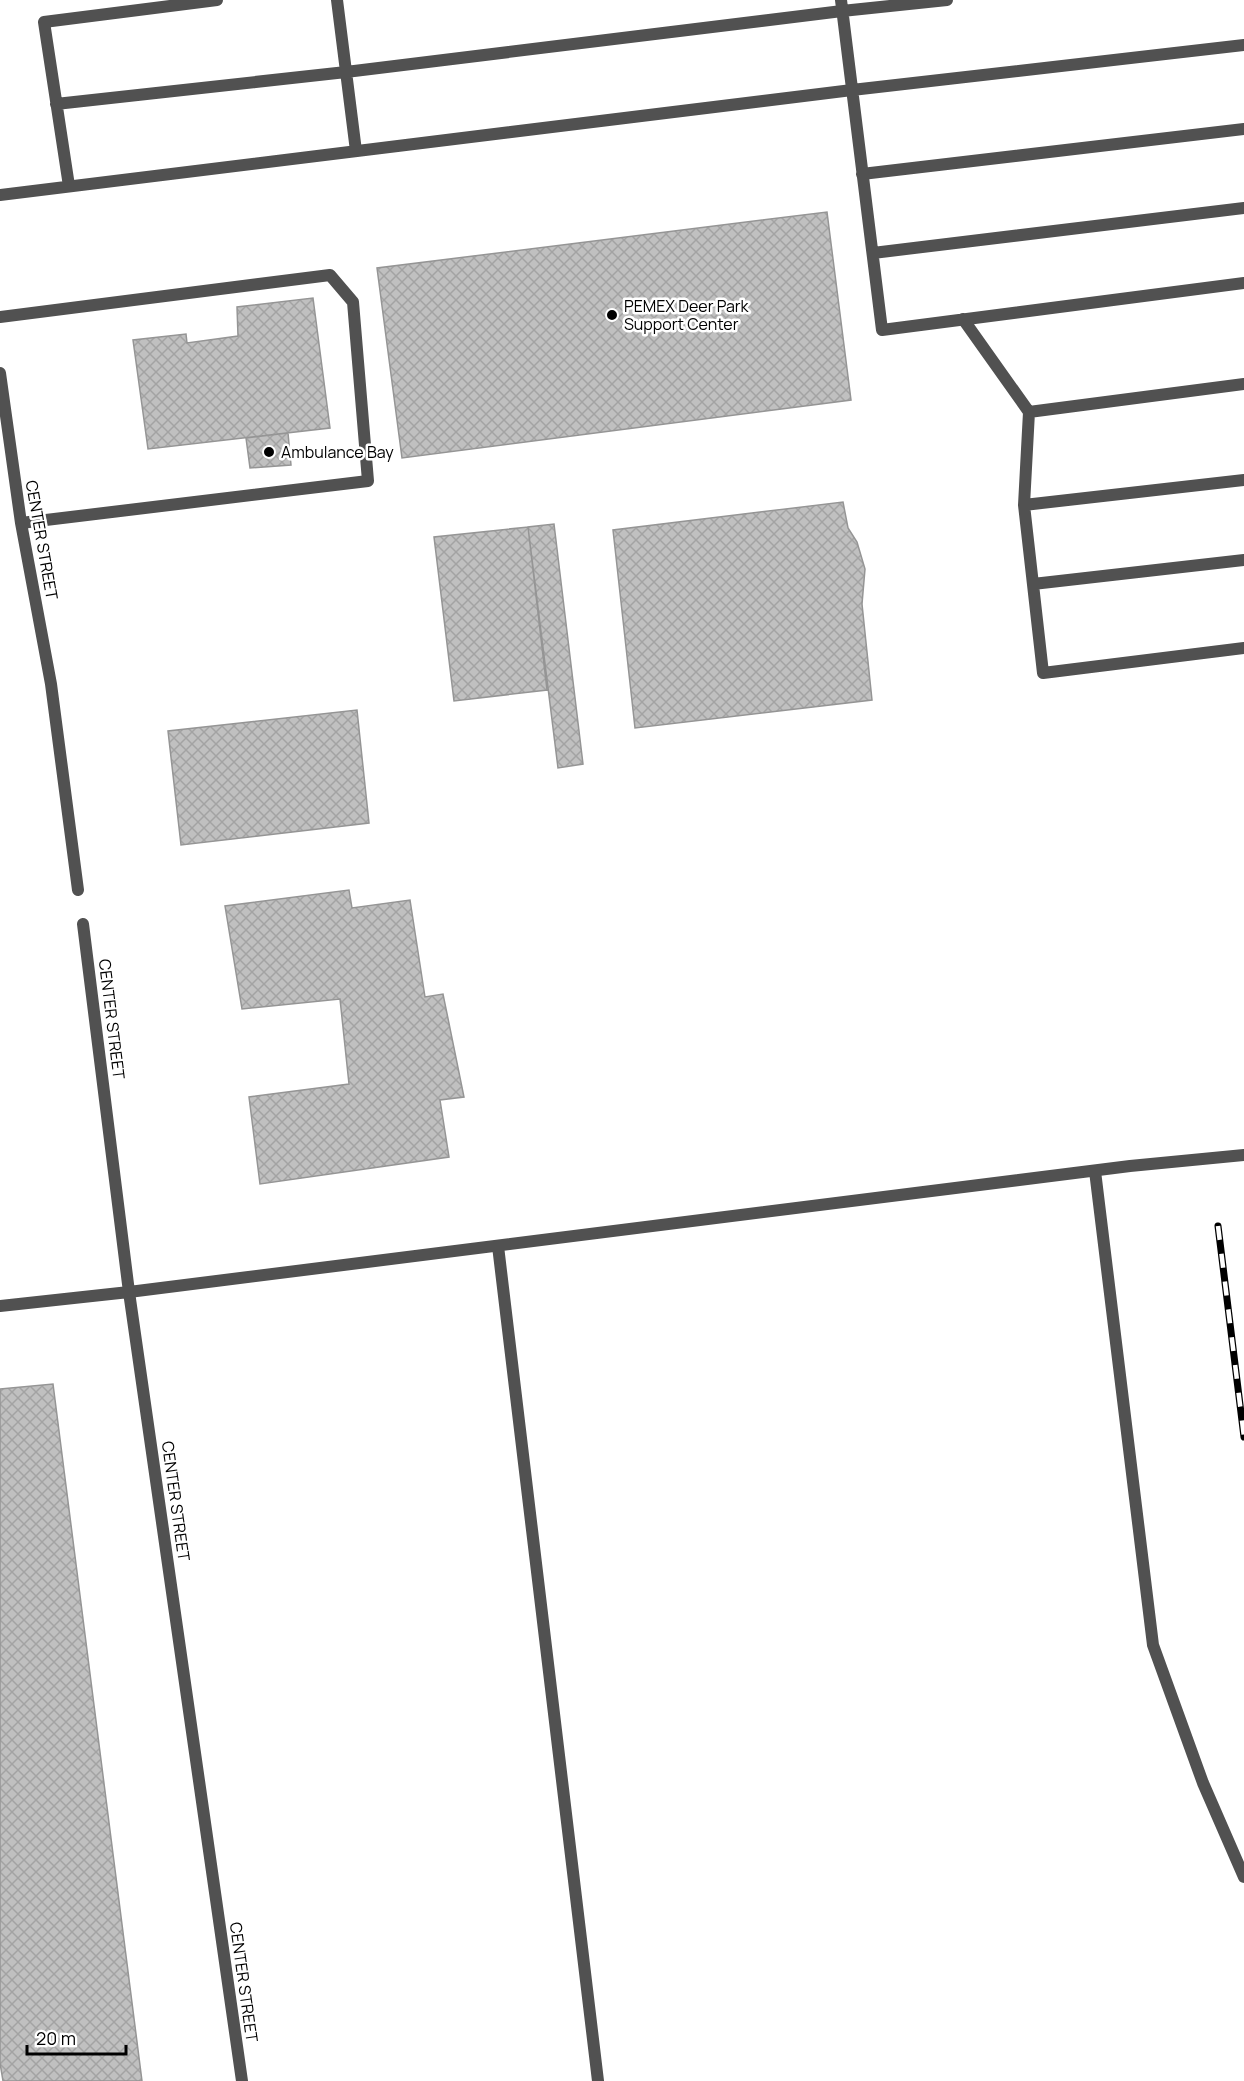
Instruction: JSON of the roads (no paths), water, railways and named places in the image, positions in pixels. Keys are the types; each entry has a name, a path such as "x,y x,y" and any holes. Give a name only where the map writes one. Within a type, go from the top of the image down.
{"lane":[{"path":"69,186 44,22 217,0"},
{"path":"337,0 356,151"},
{"path":"56,104 346,72 841,5 947,0"},
{"path":"841,5 882,330 1244,283"},
{"path":"0,195 852,90 1244,45"},
{"path":"862,174 1244,129"},
{"path":"873,254 1244,208"},
{"path":"0,317 330,275 353,302 368,481 21,523"},
{"path":"963,320 1029,412 1024,505 1043,673 1244,648"},
{"name":"CENTER STREET","path":"0,373 21,523 51,684 78,890"},
{"path":"1029,412 1244,384"},
{"path":"1024,505 1244,480"},
{"path":"1033,584 1244,560"},
{"name":"CENTER STREET","path":"83,924 129,1292 242,2081"},
{"path":"0,1306 129,1292 1095,1171 1244,1155"},
{"path":"1095,1171 1153,1645 1203,1783 1244,1877"},
{"path":"498,1246 598,2081"}],"railway":[{"path":"1218,1226 1244,1437"}],"place":[{"name":"PEMEX Deer Park Support Center","path":"612,315"},
{"name":"Ambulance Bay","path":"269,452"}]}
